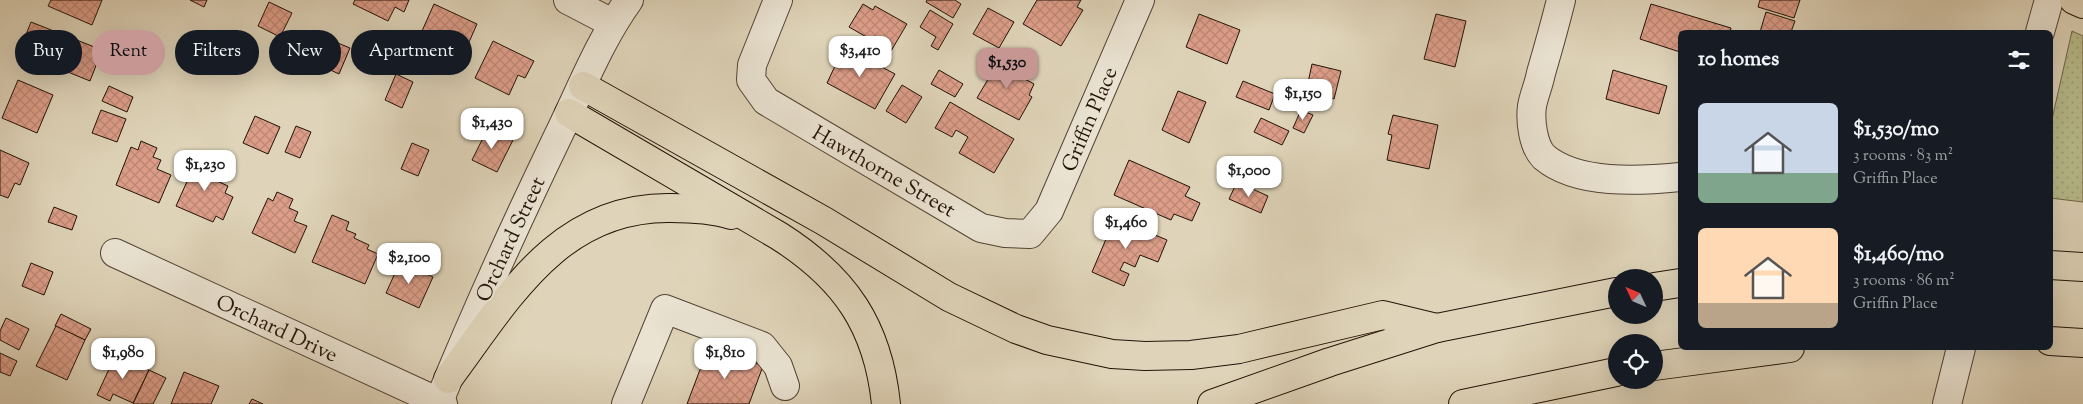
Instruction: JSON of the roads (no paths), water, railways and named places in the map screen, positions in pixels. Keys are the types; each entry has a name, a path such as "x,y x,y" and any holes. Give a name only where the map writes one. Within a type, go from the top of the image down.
{"main road":[{"path":"2074,0 2083,4"},
{"path":"583,86 824,221 949,297 1016,329 1047,340 1112,354 1144,356 1191,355 1239,349 1383,315 1437,328"},
{"path":"569,113 806,252 831,274 850,299 865,325 876,352 884,383 886,404"},
{"path":"442,397 520,283 541,260 569,238 598,222 629,212 656,208 688,208 720,212 751,221 779,236"},
{"path":"2053,265 2083,267"},
{"path":"1663,286 1678,283"},
{"path":"1212,404 1321,365 1437,328 1608,294"},
{"path":"2053,341 2083,343"},
{"path":"1663,365 1775,350"},
{"path":"1464,404 1608,373"},
{"path":"1519,404 1608,373"}],"street":[{"path":"568,0 613,11"},
{"name":"Orchard Street","path":"442,397 509,239 583,86 613,11 629,0"},
{"name":"Hawthorne Street","path":"778,0 752,65 751,80 766,102 981,228 1005,233 1030,234"},
{"name":"Griffin Place","path":"1030,234 1049,211 1140,0"},
{"path":"1561,0 1532,106 1532,127 1536,144 1543,156 1559,166 1581,175 1639,181 1678,177"},
{"name":"Orchard Drive","path":"115,253 442,397"},
{"path":"626,404 665,310 762,346 778,366 785,386"},
{"path":"1946,404 1960,350"}]}
